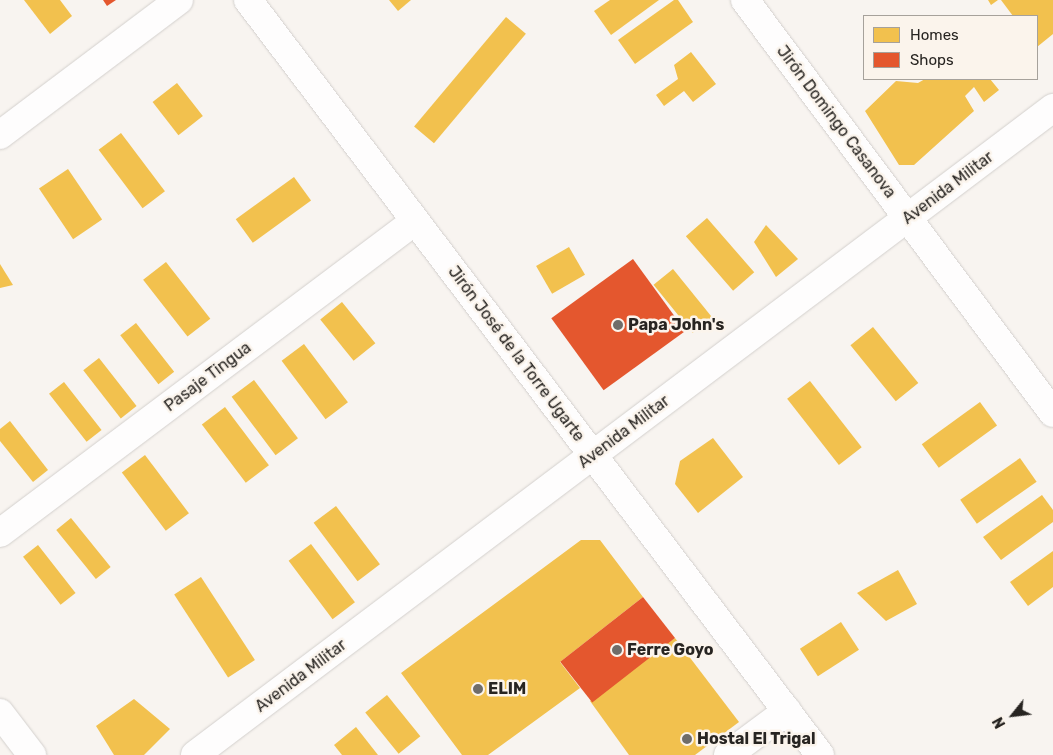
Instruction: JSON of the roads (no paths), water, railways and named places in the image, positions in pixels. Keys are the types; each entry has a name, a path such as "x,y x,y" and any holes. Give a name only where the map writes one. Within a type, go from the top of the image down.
{"street":[{"path":"0,135 179,0"},
{"name":"Jirón José de la Torre Ugarte","path":"248,0 820,755"},
{"name":"Jirón Domingo Casanova","path":"745,0 1053,413"},
{"name":"Avenida Militar","path":"195,755 1053,108"},
{"name":"Pasaje Tingua","path":"0,533 416,221"},
{"path":"728,755 787,711"},
{"path":"0,713 32,755"}],"place":[{"name":"Papa John's","path":"618,325"},
{"name":"Ferre Goyo","path":"617,650"},
{"name":"ELIM","path":"478,689"},
{"name":"Hostal El Trigal","path":"687,739"}]}
